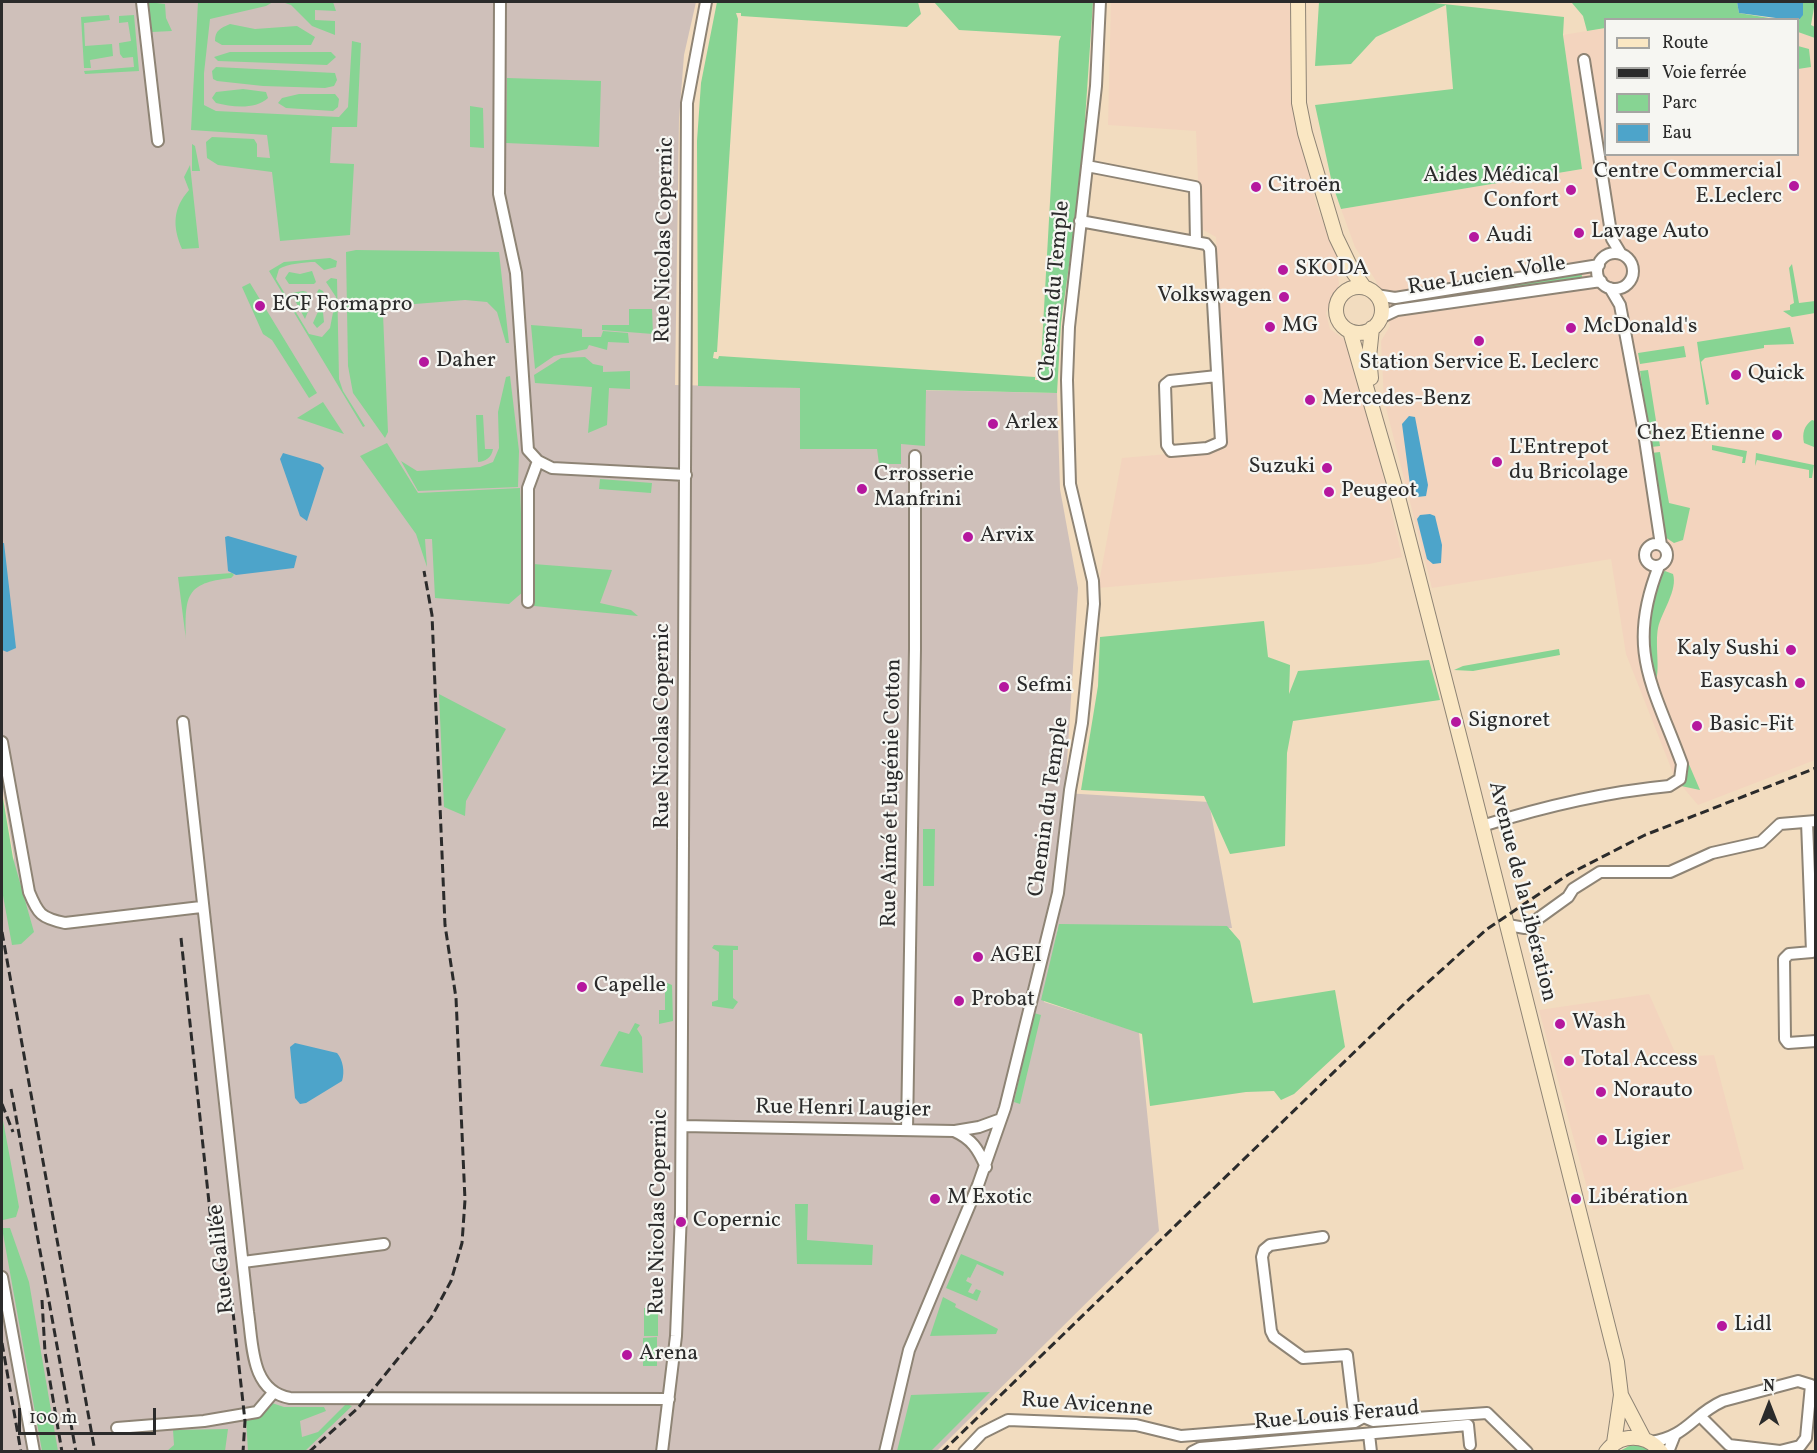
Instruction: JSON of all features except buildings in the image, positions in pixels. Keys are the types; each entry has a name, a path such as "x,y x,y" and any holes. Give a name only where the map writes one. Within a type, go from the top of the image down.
{"main road":[{"path":"1298,2 1299,103 1320,192 1336,237 1344,275 1344,292 1336,305 1336,312 1341,324 1350,331 1365,332 1376,323 1382,306 1376,295 1364,287 1336,237"},
{"path":"1344,292 1364,287"},
{"name":"Avenue de la Libération","path":"1371,401 1373,392 1369,357 1376,323"},
{"name":"Avenue de la Libération","path":"1350,331 1366,395 1371,401 1508,925 1617,1362 1621,1395 1610,1447"},
{"name":"Avenue de la Libération","path":"1621,1395 1652,1444"},
{"path":"1610,1447 1623,1438 1652,1444"}],"street":[{"path":"142,2 158,141"},
{"path":"500,2 499,194 516,273 528,450 538,461 552,468 686,475"},
{"name":"Rue Nicolas Copernic","path":"662,1452 678,1296 682,1126 687,103 706,2"},
{"name":"Chemin du Temple","path":"885,1452 909,1350 986,1167 1001,1119 1058,893 1094,604 1093,581 1070,484 1067,380 1069,327 1097,75 1100,2"},
{"path":"1584,60 1612,239 1633,267 1631,279 1620,305"},
{"path":"1087,166 1195,187 1196,242"},
{"path":"1080,221 1206,244 1210,249 1221,442 1207,448 1171,452 1167,446 1165,385 1170,381 1217,376"},
{"path":"1612,239 1602,261 1605,284 1620,305 1644,432 1656,514 1657,544 1667,556 1665,562 1653,565"},
{"path":"1376,295 1395,298 1602,261 1622,254"},
{"path":"1605,284 1616,289 1627,284"},
{"name":"Rue Lucien Volle","path":"1376,323 1397,310 1605,284"},
{"name":"Rue Aimé et Eugénie Cotton","path":"907,1130 915,649 915,456"},
{"path":"528,602 528,488 538,461"},
{"path":"1482,826 1525,812 1592,798 1669,786 1680,779 1683,770 1649,682 1642,654 1653,565 1645,551 1657,544"},
{"name":"Rue Galilée","path":"183,722 201,907 255,1360 262,1382 273,1393"},
{"path":"2,742 29,892 36,909 46,919 64,923 201,907"},
{"path":"1512,943 1525,928 1568,897 1573,889 1600,872 1670,872 1712,853 1761,842 1780,824 1811,821 1814,951 1788,954 1784,959 1785,1039 1788,1043 1815,1041"},
{"path":"1508,925 1525,928"},
{"path":"954,1131 979,1127 1001,1119"},
{"name":"Rue Henri Laugier","path":"682,1126 954,1131 970,1138 979,1150 986,1167"},
{"path":"1323,1237 1270,1245 1264,1250 1262,1257 1271,1331 1274,1336 1303,1358 1347,1355 1354,1413 1364,1417"},
{"path":"243,1262 384,1244"},
{"path":"2,1277 34,1452"},
{"path":"1652,1444 1674,1437 1700,1416 1723,1401 1798,1380 1811,1385 1806,1438 1800,1446 1787,1450 1729,1445 1700,1416"},
{"path":"117,1428 204,1420 256,1412 273,1393 290,1398 669,1399"},
{"name":"Rue Avicenne","path":"964,1452 982,1433 1008,1420 1136,1425 1181,1436 1354,1422 1364,1417 1373,1420 1487,1413 1527,1452"},
{"name":"Rue Louis Feraud","path":"1192,1452 1200,1448 1468,1425 1470,1444"},
{"path":"1369,1434 1371,1452"},
{"path":"1668,1452 1674,1437"}],"shaded area":[{"path":"2,2 696,2 684,55 679,119 675,385 1057,393 1060,489 1078,588 1065,793 1209,802 1232,928 1058,928 1044,1002 1139,1032 1159,1231 937,1451 2,1451 2,854 10,906 14,857 2,785"},
{"path":"1111,2 1291,2 1290,98 1317,207 1336,254 1339,285 1326,313 1330,329 1345,340 1367,406 1402,557 1369,564 1098,588 1122,458 1226,449 1216,237 1200,228 1196,131 1108,125"},
{"path":"1604,28 1604,156 1799,156 1799,32 1815,38 1815,760 1698,805 1675,778 1626,654 1611,559 1432,588 1384,400 1381,341 1390,326 1376,281 1355,247 1341,209 1582,169 1563,35"},
{"path":"1649,994 1677,1057 1714,1055 1744,1169 1593,1210 1539,1010"}],"green space":[{"path":"148,2 165,4 166,18 172,31 152,32"},
{"path":"198,2 273,2 266,6 210,19 204,73 204,105 216,111 339,117 348,107 352,41 361,43 357,127 332,127 330,163 354,164 350,235 280,241 272,172 218,165 207,158 206,142 212,137 254,139 257,144 257,157 270,158 267,135 191,130"},
{"path":"282,2 333,2 336,11 315,10 315,20 335,21 335,35 312,26 291,5"},
{"path":"717,2 918,2 921,14 907,27 741,16 741,13 736,13 738,19 717,352 714,352 713,358 718,359 719,356 1035,377 1035,380 1040,380 1061,36 959,30 934,2 1093,2 1081,179 1061,323 1057,393 926,390 925,446 901,444 901,464 879,464 877,449 800,449 800,388 698,386 697,141 701,83"},
{"path":"1319,2 1425,2 1564,17 1563,35 1582,169 1341,209 1332,183 1315,105 1453,89 1446,5 1376,37 1351,64 1315,66"},
{"path":"1556,2 1737,2 1739,13 1769,18 1604,18 1604,28 1587,31 1583,16 1572,3"},
{"path":"1803,2 1815,2 1811,25 1815,27 1815,38 1799,32"},
{"path":"109,15 110,20 84,23 85,46 112,44 113,56 90,60 91,68 84,68 81,17"},
{"path":"134,15 139,71 85,74 84,71 134,67 133,57 123,58 120,54 119,43 131,41 128,22 119,23 119,16"},
{"path":"230,24 255,29 297,26 315,37 311,45 222,45 215,41 217,32"},
{"path":"1799,46 1809,49 1811,67 1799,69"},
{"path":"230,52 331,52 336,57 327,65 218,61 214,57"},
{"path":"216,67 335,73 337,80 334,86 325,88 263,86 217,81 213,79 212,71"},
{"path":"507,78 601,81 599,147 506,143"},
{"path":"243,89 266,92 268,98 250,106 229,106 216,103 212,98 216,92"},
{"path":"299,94 335,94 339,99 338,107 333,111 286,108 278,103 282,98"},
{"path":"470,106 483,108 484,148 470,147"},
{"path":"192,144 195,146 200,171 192,171"},
{"path":"190,165 199,248 182,249 177,233 176,218 180,204 189,190 184,177"},
{"path":"356,250 499,252 509,343 506,343 497,312 487,302 465,300 390,306 383,314 388,432 385,438 353,393 348,366 346,252"},
{"path":"330,258 337,261 336,267 324,270 315,262 291,265 279,269 276,279 309,334 322,337 330,328 336,297 326,282 331,278 337,279 339,379 343,391 365,426 363,427 269,271 284,262"},
{"path":"1792,264 1799,303 1815,301 1815,313 1792,317 1783,311 1790,310 1790,305 1794,303 1789,268"},
{"path":"312,271 316,282 314,284 289,284 285,278 289,272 300,274"},
{"path":"1581,273 1583,279 1399,307 1398,302"},
{"path":"250,283 317,393 309,398 272,340 263,334 242,287"},
{"path":"319,289 323,291 327,299 323,312 324,322 317,328 313,323 320,307 317,292"},
{"path":"307,292 311,304 305,319 291,293"},
{"path":"629,309 652,309 653,334 602,330 602,325 629,325"},
{"path":"531,325 582,329 582,337 601,337 603,331 628,333 629,343 608,342 607,350 589,345 587,349 554,356 535,369"},
{"path":"1790,327 1794,344 1764,345 1764,348 1705,358 1701,362 1709,404 1706,405 1697,342"},
{"path":"1684,346 1686,357 1640,364 1638,353"},
{"path":"585,357 593,364 603,366 603,372 630,371 630,389 609,388 607,425 588,433 592,387 535,383 534,375 561,358"},
{"path":"1648,370 1660,446 1651,447 1640,371"},
{"path":"510,376 519,451 518,487 418,491 401,461 417,471 480,467 493,462 499,448 498,412 506,377"},
{"path":"323,402 344,434 297,418"},
{"path":"476,415 483,415 485,449 493,449 488,458 478,462"},
{"path":"1812,420 1815,421 1814,447 1804,443 1803,439 1805,427"},
{"path":"387,443 418,493 520,488 524,591 509,604 435,598 432,539 425,539 427,567 416,534 360,456"},
{"path":"1712,445 1747,451 1745,463 1742,463 1743,457 1712,450"},
{"path":"1660,452 1669,503 1690,508 1683,540 1674,543 1665,537 1651,453"},
{"path":"1756,453 1814,465 1812,478 1809,478 1809,470 1757,460 1755,466"},
{"path":"600,479 652,483 651,493 599,489"},
{"path":"533,564 612,570 600,603 631,610 638,616 534,606"},
{"path":"1665,571 1673,574 1674,580 1672,594 1658,628 1656,680 1650,653 1650,627 1659,574"},
{"path":"232,573 234,575 231,578 204,584 191,594 186,612 186,640 178,577"},
{"path":"1264,621 1268,657 1290,665 1289,694 1298,671 1429,660 1440,700 1293,721 1287,753 1285,846 1230,854 1204,796 1081,790 1098,686 1100,637"},
{"path":"1559,649 1560,655 1473,671 1454,670 1463,666"},
{"path":"439,694 506,729 466,801 465,816 444,807"},
{"path":"1688,762 1700,790 1681,786 1688,772"},
{"path":"2,792 13,858 34,932 21,944 12,945 2,890"},
{"path":"923,829 935,829 934,886 923,886"},
{"path":"1059,924 1227,926 1240,941 1253,1003 1335,990 1345,1047 1294,1094 1281,1100 1274,1091 1246,1092 1150,1106 1142,1034 1041,1000"},
{"path":"714,945 738,946 738,950 733,950 733,998 738,1002 733,1009 712,1006 712,1002 718,1000 719,952 712,948"},
{"path":"665,982 672,985 673,1021 659,1024 659,1010 665,1010"},
{"path":"1034,1013 1041,1015 1020,1104 1014,1102"},
{"path":"635,1023 640,1025 637,1029 642,1037 643,1073 600,1066 619,1031 629,1034"},
{"path":"2,1115 19,1207 16,1217 3,1220"},
{"path":"795,1204 808,1204 807,1240 873,1245 872,1265 797,1264"},
{"path":"2,1228 10,1228 29,1282 58,1451 42,1451"},
{"path":"961,1254 1004,1272 1003,1276 977,1264 966,1281 972,1284 968,1292 973,1294 976,1289 981,1291 977,1301 946,1288"},
{"path":"943,1297 956,1304 955,1307 998,1329 996,1334 930,1336"},
{"path":"658,1307 658,1336 644,1336 644,1308"},
{"path":"657,1337 657,1366 643,1366 643,1338"},
{"path":"990,1392 931,1451 897,1451 911,1395"},
{"path":"272,1403 284,1407 324,1407 326,1411 300,1421 302,1437 318,1432 346,1404 352,1406 305,1451 248,1451 246,1419 258,1416"},
{"path":"228,1429 225,1451 167,1451 174,1445 173,1430"},
{"path":"1638,1445 1651,1451 1618,1452 1629,1446"}],"water":[{"path":"1737,2 1803,2 1803,15 1799,20 1739,13"},
{"path":"1409,416 1415,417 1428,485 1426,496 1417,497 1411,492 1402,424"},
{"path":"283,453 320,464 324,468 307,521 300,516 280,459"},
{"path":"1420,515 1435,516 1442,545 1441,563 1433,564 1427,559 1417,519"},
{"path":"225,537 297,556 294,568 236,575 228,571"},
{"path":"2,543 4,543 16,648 7,652 2,650"},
{"path":"295,1043 337,1053 343,1070 342,1081 306,1103 300,1104 295,1098 290,1047"}],"railway":[{"path":"309,1452 358,1408 431,1318 451,1281 462,1243 465,1200 456,998 445,925 432,615 424,571"},
{"path":"942,1452 1405,1003 1487,929 1569,874 1645,835 1816,768"},
{"path":"2,932 95,1452"},
{"path":"181,938 210,1212 214,1240 231,1294 245,1421 243,1452"},
{"path":"11,1089 76,1452"},
{"path":"2,1104 13,1132"},
{"path":"42,1300 45,1352 62,1452"},
{"path":"2,1343 21,1452"}],"place":[{"name":"Centre Commercial E.Leclerc","path":"1794,186"},
{"name":"Citroën","path":"1256,187"},
{"name":"Aides Médical Confort","path":"1571,190"},
{"name":"Lavage Auto","path":"1579,233"},
{"name":"Audi","path":"1474,237"},
{"name":"SKODA","path":"1283,270"},
{"name":"Volkswagen","path":"1284,297"},
{"name":"ECF Formapro","path":"260,306"},
{"name":"MG","path":"1270,327"},
{"name":"McDonald's","path":"1571,328"},
{"name":"Station Service E. Leclerc","path":"1479,341"},
{"name":"Daher","path":"424,362"},
{"name":"Quick","path":"1736,375"},
{"name":"Mercedes-Benz","path":"1310,400"},
{"name":"Arlex","path":"993,424"},
{"name":"Chez Etienne","path":"1777,435"},
{"name":"L'Entrepot du Bricolage","path":"1497,462"},
{"name":"Suzuki","path":"1327,468"},
{"name":"Crrosserie Manfrini","path":"862,489"},
{"name":"Peugeot","path":"1329,492"},
{"name":"Arvix","path":"968,537"},
{"name":"Kaly Sushi","path":"1791,650"},
{"name":"Easycash","path":"1800,683"},
{"name":"Sefmi","path":"1004,687"},
{"name":"Signoret","path":"1456,722"},
{"name":"Basic-Fit","path":"1697,726"},
{"name":"AGEI","path":"978,957"},
{"name":"Capelle","path":"582,987"},
{"name":"Probat","path":"959,1001"},
{"name":"Wash","path":"1560,1024"},
{"name":"Total Access","path":"1569,1061"},
{"name":"Norauto","path":"1601,1092"},
{"name":"Ligier","path":"1602,1140"},
{"name":"M Exotic","path":"935,1199"},
{"name":"Libération","path":"1576,1199"},
{"name":"Copernic","path":"681,1222"},
{"name":"Lidl","path":"1722,1326"},
{"name":"Arena","path":"627,1355"}]}
